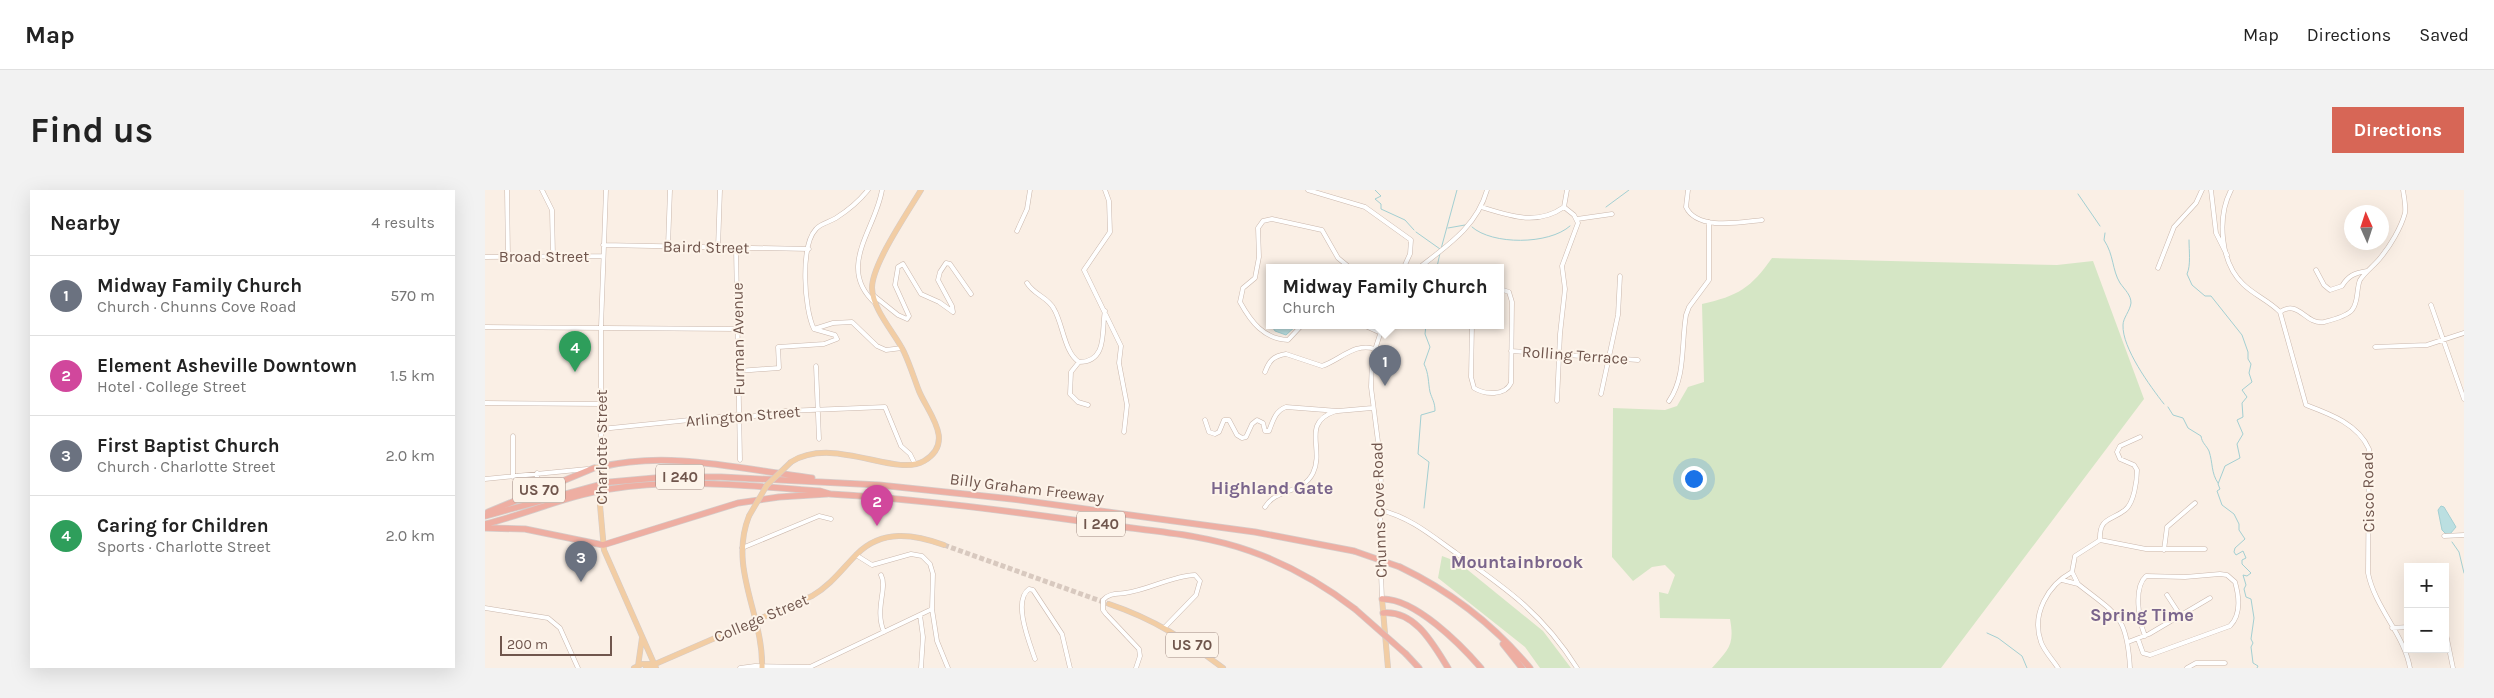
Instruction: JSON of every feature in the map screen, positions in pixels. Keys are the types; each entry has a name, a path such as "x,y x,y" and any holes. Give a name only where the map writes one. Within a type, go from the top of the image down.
{"highway":[{"path":"601,467 659,461 685,462 879,485"},
{"name":"US 70","path":"485,515 594,468"},
{"name":"Billy Graham Freeway","path":"485,515 598,484 628,479 721,477 879,485 1012,499 1255,532 1354,551 1400,567 1435,585 1471,610 1530,668"},
{"name":"Billy Graham Freeway","path":"485,524 590,493 629,486 693,484 820,491 830,494 901,499 1212,541 1267,557 1333,593 1355,609 1419,668"},
{"path":"485,528 525,529 603,545 738,503 779,497 830,494"},
{"path":"1382,599 1390,599 1432,622 1481,668"},
{"path":"1383,612 1399,613 1412,621 1433,645 1449,668"},
{"path":"1485,623 1521,668"}],"main road":[{"path":"763,667 762,649 743,571 742,548 749,516 767,485 791,462 805,454 825,452 900,464 915,464 924,461 932,453 938,441 937,423 919,391 902,348 873,295 873,282 878,267 921,190"},
{"name":"US 70","path":"594,468 601,467"},
{"name":"Charlotte Street","path":"601,467 600,505 603,545 655,666"},
{"name":"College Street","path":"646,668 655,666 820,592 834,581 857,555 878,541 898,535 921,537 944,545"},
{"name":"Chunns Cove Road","path":"1382,599 1388,668"},
{"name":"US 70","path":"1109,604 1165,627 1223,668"},
{"path":"636,667 642,638"},
{"name":"College Street","path":"636,667 655,666"}],"street":[{"path":"507,190 508,257"},
{"path":"542,190 552,210 553,256"},
{"name":"Charlotte Street","path":"601,467 602,256 606,190"},
{"path":"668,246 670,190"},
{"path":"718,248 720,190"},
{"path":"739,371 779,368 778,348 824,344 837,339 835,335 814,329 810,322 805,288 806,256 815,230 849,209 868,190"},
{"path":"877,305 867,296 858,264 860,245 878,210 883,190"},
{"path":"1017,231 1027,209 1030,190"},
{"path":"1105,190 1109,202 1110,232 1084,270 1121,346 1119,363 1127,405 1124,432"},
{"path":"1308,190 1365,207 1411,240 1410,254 1405,264"},
{"path":"1424,264 1462,234 1481,207 1487,190"},
{"path":"1564,207 1567,190"},
{"path":"1688,190 1685,201 1688,211 1700,219 1709,222 1762,220"},
{"path":"2158,268 2174,227 2196,203 2202,190"},
{"path":"2211,190 2216,233 2241,282 2271,302 2280,312 2289,308 2295,308 2311,322 2348,314 2354,309 2359,283 2367,271 2383,256 2405,212 2403,190"},
{"path":"2227,254 2222,222 2224,207 2231,190"},
{"path":"1481,207 1519,218 1530,219 1543,217 1564,207"},
{"path":"1557,401 1560,334 1565,289 1562,266 1577,230 1577,219 1564,207"},
{"path":"1577,219 1612,214"},
{"path":"1298,329 1288,340 1277,339 1259,330 1240,302 1243,288 1255,278 1259,258 1258,228 1263,221 1271,219 1322,230 1338,258 1345,264"},
{"path":"1669,401 1676,390 1681,376 1686,315 1689,307 1709,280 1709,222"},
{"name":"Baird Street","path":"603,244 809,249"},
{"name":"Furman Avenue","path":"736,248 740,460"},
{"name":"Broad Street","path":"485,257 602,256"},
{"path":"873,295 898,315 907,319 909,316 895,285 898,267 903,264 921,294 939,302 953,312 952,306 938,280 939,272 946,263 950,264 971,294"},
{"path":"2316,270 2324,285 2330,290 2342,286 2355,273 2367,271"},
{"path":"1601,394 1620,304 1619,276"},
{"path":"1027,283 1031,291 1053,307 1070,350 1079,362"},
{"path":"1471,329 1471,377 1474,388 1487,392 1503,392 1508,389 1511,383 1511,296 1504,292"},
{"path":"2431,305 2464,399"},
{"path":"1088,405 1078,402 1070,394 1071,372 1079,362 1094,356 1103,342 1105,311"},
{"name":"Cisco Road","path":"2280,312 2306,405 2340,418 2366,442 2369,449 2368,573 2373,592 2406,654 2410,668"},
{"path":"814,329 833,322 851,322 877,346 886,350 902,348"},
{"path":"485,327 737,329"},
{"path":"1372,329 1381,333"},
{"name":"Chunns Cove Road","path":"1382,329 1371,368 1372,408 1381,465 1382,599"},
{"path":"2375,347 2413,347 2464,333"},
{"path":"1265,372 1270,360 1281,355 1286,354 1322,366 1357,348 1368,346 1375,349"},
{"name":"Rolling Terrace","path":"1511,351 1638,360"},
{"path":"816,366 819,439"},
{"path":"485,403 601,404"},
{"name":"Arlington Street","path":"601,429 739,415 743,418 785,411 885,407 901,446 910,454 915,464"},
{"path":"1205,420 1209,432 1213,434 1218,434 1223,421 1226,419 1230,421 1240,438 1246,436 1252,424 1257,420 1263,423 1265,431 1269,431 1279,409 1286,407 1338,410 1372,408"},
{"path":"1265,507 1274,497 1297,489 1309,479 1315,467 1316,424 1322,416 1338,410"},
{"path":"513,436 513,477"},
{"path":"2100,540 2101,528 2107,519 2127,508 2133,494 2137,474 2134,465 2120,459 2118,449 2140,437"},
{"path":"485,479 594,468"},
{"path":"518,476 528,483 534,484 537,481 537,473"},
{"path":"2164,550 2167,527 2195,504"},
{"path":"1380,510 1405,518 1513,593 1542,621 1577,668"},
{"path":"742,548 819,516 831,518"},
{"path":"2444,536 2464,535"},
{"path":"2130,668 2129,642 2123,625 2119,617 2078,584 2072,572 2075,556 2100,540 2146,549 2205,549"},
{"path":"857,555 872,565 906,554 922,556 930,564 932,570 931,608 938,644 948,668"},
{"path":"2059,668 2042,645 2039,626 2046,596 2053,586 2072,572"},
{"path":"2138,639 2143,653 2150,655 2230,626 2235,619 2237,608 2235,582 2227,576 2220,574 2185,577 2145,576 2140,584 2139,601 2141,625 2145,636"},
{"path":"881,575 884,581 879,614 884,632"},
{"path":"1136,668 1140,656 1139,649 1106,614 1103,600 1112,594 1141,591 1186,576 1195,575 1200,581 1198,592 1165,627"},
{"path":"2062,580 2078,584"},
{"path":"1035,659 1023,620 1024,594 1029,588 1033,590 1061,634 1071,668"},
{"path":"2167,595 2180,615"},
{"path":"2129,642 2145,636 2209,598"},
{"path":"485,608 541,615 552,621 560,628 579,668"},
{"path":"740,668 810,667 931,608"},
{"path":"920,615 923,637 921,668"},
{"path":"2392,628 2404,627"},
{"path":"2449,648 2453,668"},
{"path":"2187,668 2196,663 2225,663"}],"green space":[{"path":"1772,258 2057,265 2093,261 2144,399 1941,668 1712,668 1731,641 1730,619 1660,618 1659,592 1668,594 1675,575 1665,565 1652,567 1633,581 1612,557 1613,408 1665,410 1677,406 1688,387 1704,382 1702,304 1725,298 1743,289 1757,277"},
{"path":"1442,556 1458,562 1543,631 1571,668 1540,668 1525,647 1438,578"}],"water":[{"path":"1274,329 1293,329 1286,335"},
{"path":"2441,506 2444,507 2456,527 2450,534 2446,534 2442,530 2438,510"}],"waterway":[{"path":"1375,190 1381,196 1375,199 1381,204 1381,209 1405,220 1414,230"},
{"path":"1441,249 1457,190"},
{"path":"1606,207 1629,190"},
{"path":"2078,194 2100,226"},
{"path":"1448,228 1465,225"},
{"path":"1472,227 1481,233 1493,237 1506,240 1521,240 1549,237 1570,226"},
{"path":"1416,232 1440,249"},
{"path":"2105,233 2104,240 2110,251 2117,278 2131,300 2123,325 2127,345 2138,366 2164,404"},
{"path":"2189,240 2187,274 2192,285 2205,296 2211,296 2242,335 2251,364 2249,373 2252,382 2242,390 2247,397 2242,403 2243,417 2237,420 2243,434 2237,444 2240,458 2225,466 2218,484 2220,489 2217,491 2222,505 2234,514 2239,524 2239,530 2245,539 2235,548 2234,552 2236,555 2243,551 2246,558 2242,560 2242,564 2251,573 2247,576 2243,575 2246,585 2244,589 2246,597 2251,599 2254,618 2251,639 2253,643 2251,647 2253,663 2258,666 2257,668"},
{"path":"1438,264 1440,253"},
{"path":"1424,508 1429,462 1418,454 1421,415 1435,411 1424,364 1430,347 1425,334 1426,329"},
{"path":"2168,407 2173,415 2183,418 2188,428 2201,436 2209,451 2214,475 2218,483"},
{"path":"2452,542 2459,552 2464,573"},
{"path":"1987,633 1998,638 2022,656 2027,668"}],"tunnel":[{"path":"944,545 1109,604"}],"place":[{"name":"Caring for Children","path":"575,372"},
{"name":"Midway Family Church","path":"1385,386"},
{"name":"Element Asheville Downtown","path":"877,526"},
{"name":"First Baptist Church","path":"581,582"}],"district":[{"name":"Highland Gate","path":"1272,488"},
{"name":"Mountainbrook","path":"1517,562"},
{"name":"Spring Time","path":"2142,615"}]}
